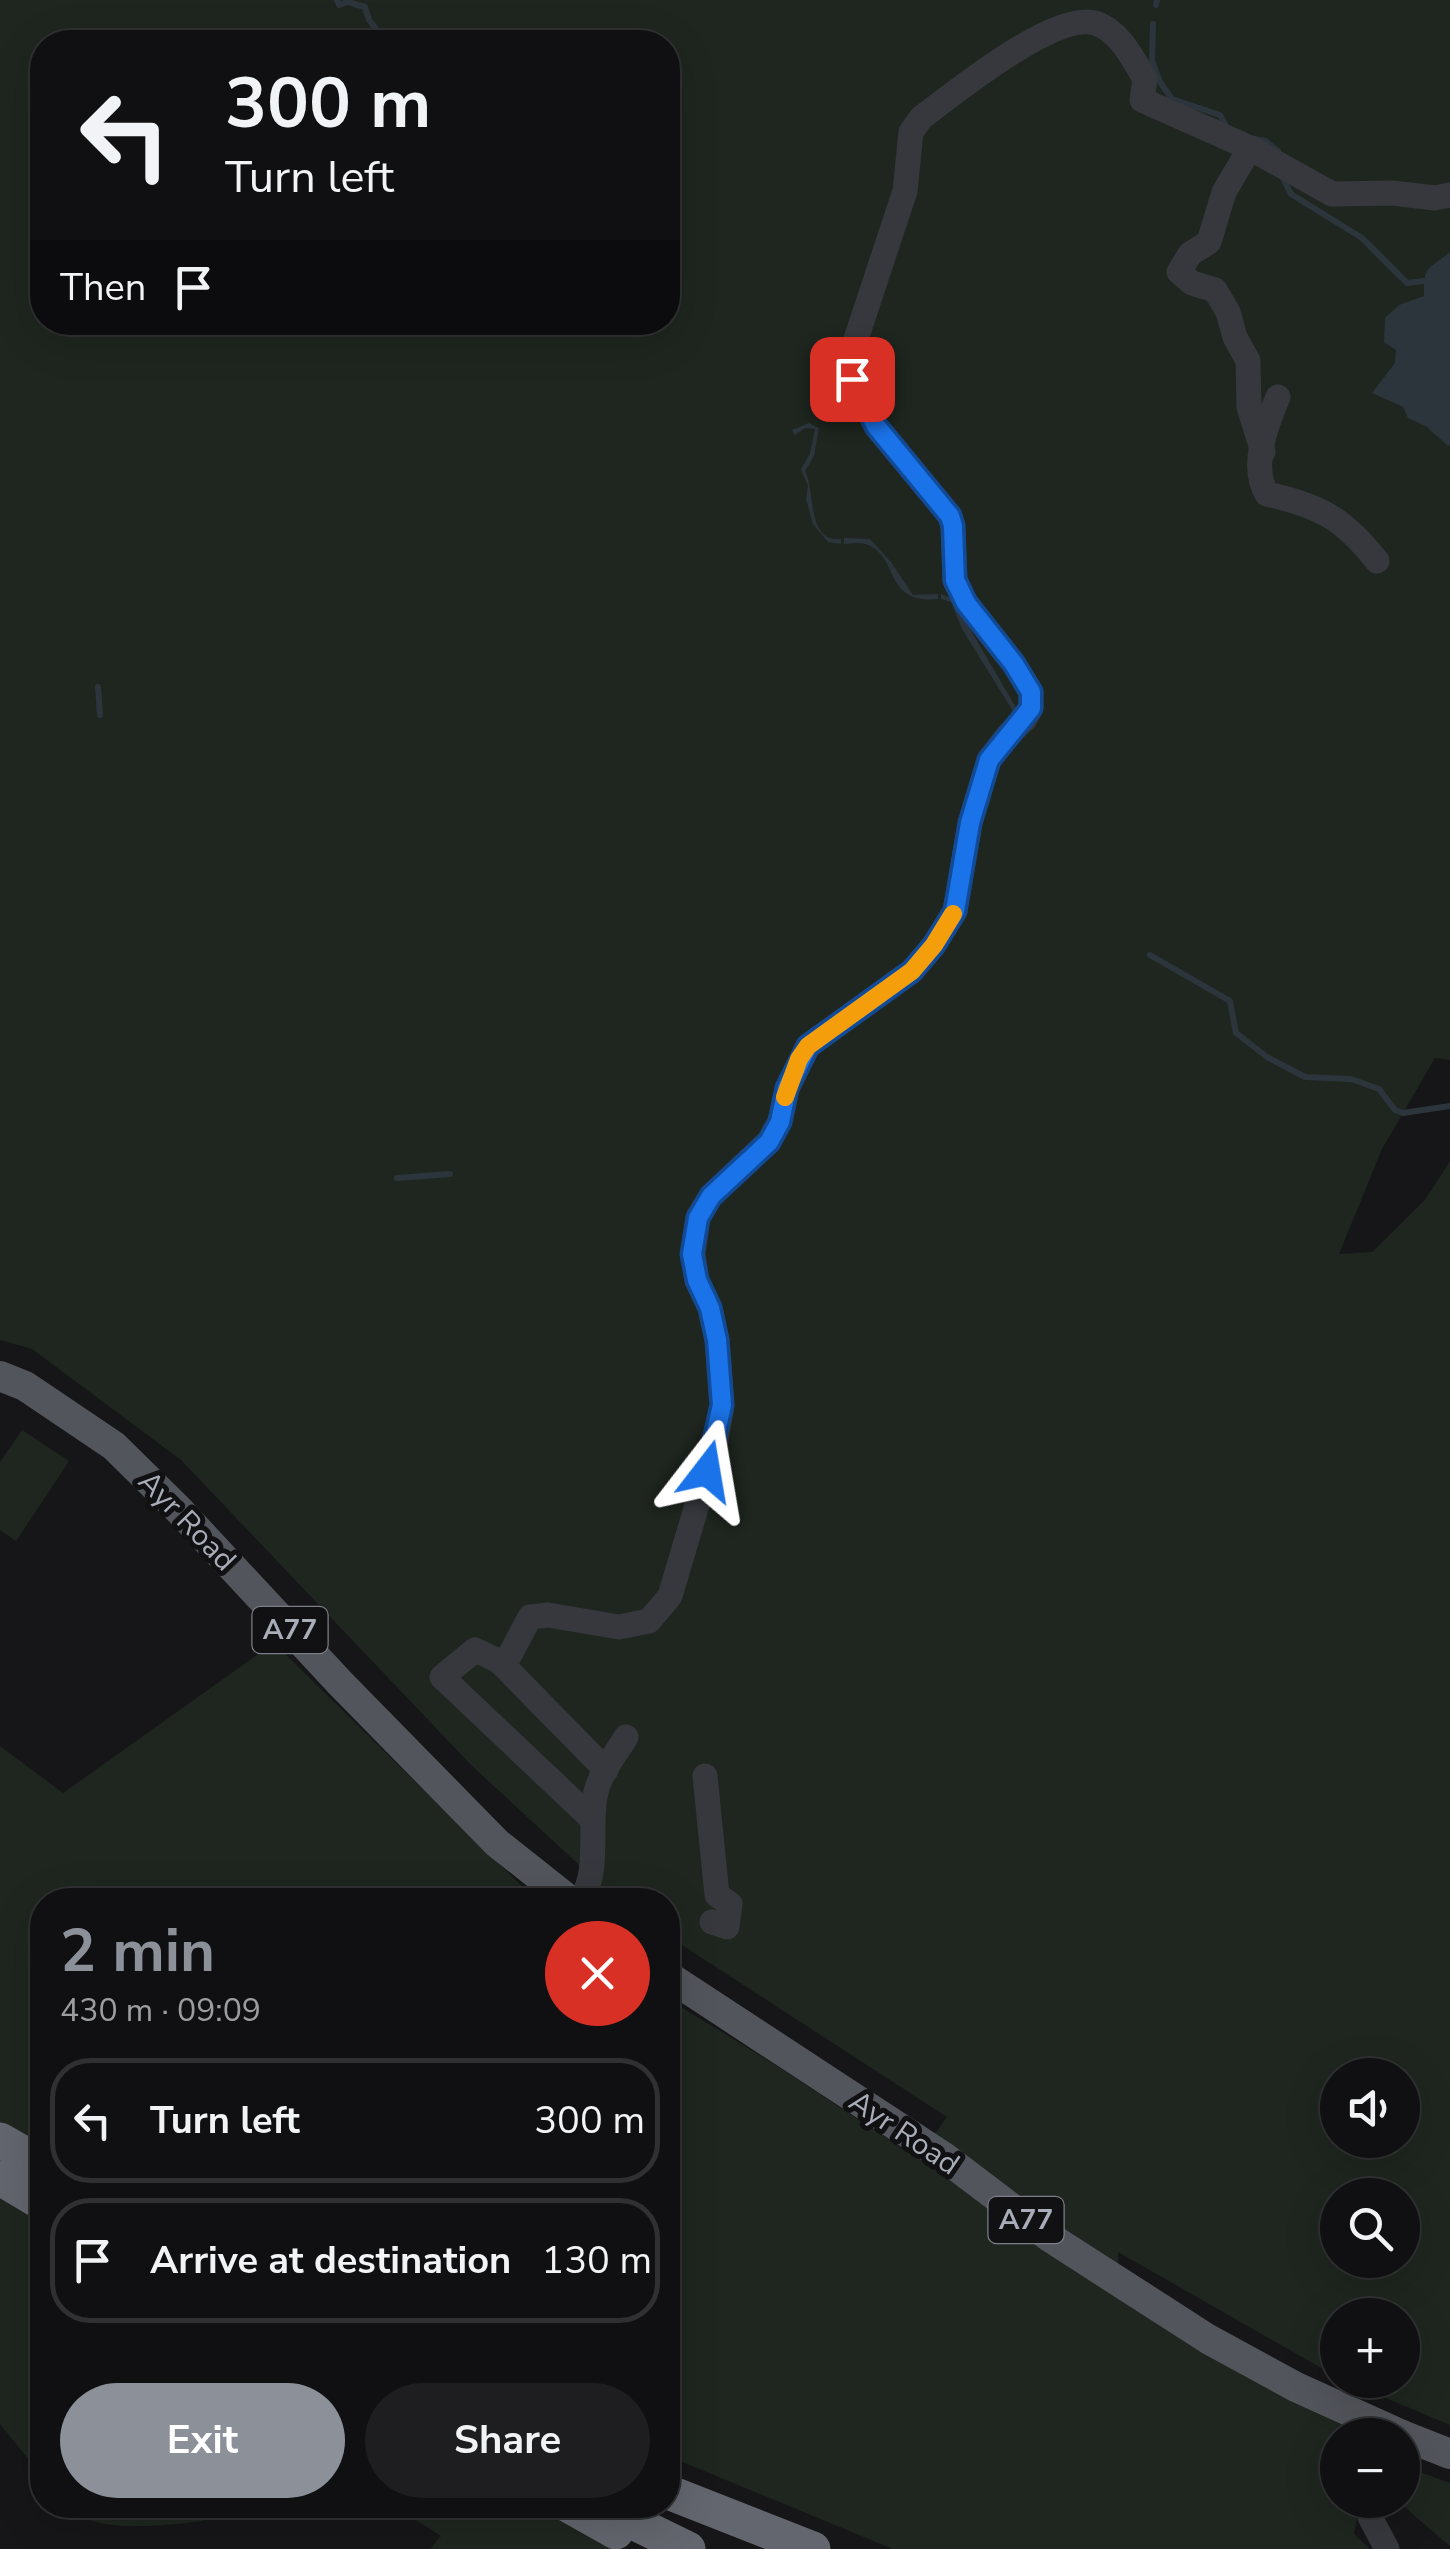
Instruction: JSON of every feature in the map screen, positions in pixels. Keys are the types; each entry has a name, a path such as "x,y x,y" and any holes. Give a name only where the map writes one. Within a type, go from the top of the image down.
{"highway":[{"path":"0,2140 30,2157"},
{"path":"0,2178 30,2195"},
{"path":"680,2497 813,2549"},
{"path":"680,2508 768,2549"},
{"path":"592,2518 648,2549"},
{"path":"625,2518 688,2549"}],"main road":[{"name":"Ayr Road","path":"0,1376 25,1386 114,1446 497,1843 554,1888"},
{"name":"Ayr Road","path":"680,1984 944,2157 1051,2238 1208,2339 1363,2418"},
{"name":"Ayr Road","path":"1420,2443 1450,2454"}],"street":[{"path":"504,1666 530,1618 548,1615 619,1627 648,1621 670,1596 716,1441 722,1405 717,1340 692,1254 698,1218 711,1196 769,1142 780,1122 787,1088 808,1046 912,971 934,945 955,911 970,823 989,760 1031,708 1031,692 966,603 955,580 950,516 876,426 852,379 856,340 905,190 911,132 921,118 1046,32 1075,22 1092,22 1109,30 1131,55 1145,79 1142,100 1250,148 1332,194 1450,196"},
{"path":"1250,148 1224,192 1209,242 1190,254 1179,272 1192,284 1215,290 1228,312 1248,361 1249,408 1262,452"},
{"path":"1278,397 1264,434 1260,483 1267,494 1322,510 1341,521 1377,561"},
{"path":"592,1819 442,1677 475,1650 504,1666 606,1770"},
{"path":"588,1888 598,1783 626,1737"},
{"path":"705,1776 717,1895 730,1904 727,1927 712,1922"},
{"path":"1371,2518 1387,2549"}],"shaded area":[{"path":"0,0 1450,0 1450,1060 1435,1058 1382,1149 1339,1254 1372,1252 1425,1200 1450,1161 1450,2425 1386,2398 1420,2398 1420,2298 1320,2298 1320,2367 1118,2252 1120,2299 1335,2418 1320,2418 1320,2518 1357,2518 1354,2534 1370,2549 893,2549 680,2461 680,2006 917,2158 947,2117 680,1944 680,1888 604,1888 472,1766 181,1460 32,1349 0,1340"},
{"path":"1450,252 1448,446 1427,427 1408,418 1403,407 1372,393 1395,363 1396,350 1384,342 1385,318 1399,305 1424,296 1426,273"},
{"path":"809,423 819,428 814,456 805,471 814,514 822,533 841,539 841,544 828,542 813,524 806,499 808,486 801,469 810,454 815,429 805,428 795,435 792,430"},
{"path":"844,538 870,539 913,595 938,594 938,599 921,599 908,594 900,588 878,551 865,544 844,544"},
{"path":"941,594 952,598 1019,713 1016,716 962,629 951,602 941,599"},
{"path":"22,1430 69,1461 16,1541 0,1530 0,1462"},
{"path":"274,1643 524,1888 30,1888 30,2461 0,2424 0,1746 63,1793"},
{"path":"1420,2472 1450,2483 1450,2546 1417,2518"},
{"path":"86,2518 206,2518 170,2525 111,2525"},
{"path":"413,2518 558,2518 621,2549 430,2549 441,2536"}],"waterway":[{"path":"337,0 339,5 348,2 365,7 377,30"},
{"path":"1156,5 1157,0"},
{"path":"1153,24 1152,61 1172,99 1220,115 1228,130"},
{"path":"1254,139 1265,141 1278,151"},
{"path":"1283,178 1291,194 1362,238 1407,283 1423,281"},
{"path":"98,687 100,715"},
{"path":"1150,955 1230,1001 1236,1033 1267,1057 1305,1077 1351,1079 1379,1089 1395,1110 1403,1113 1450,1106"},
{"path":"397,1178 450,1174"}],"slow traffic":[{"path":"785,1097 808,1046 912,971 953,914"}],"route":[{"path":"707,1471 722,1405 717,1340 692,1254 698,1218 711,1196 769,1142 780,1122 787,1088 808,1046 912,971 934,945 955,911 970,823 989,760 1031,708 1031,692 966,603 955,580 950,516 876,426 852,379"}]}
